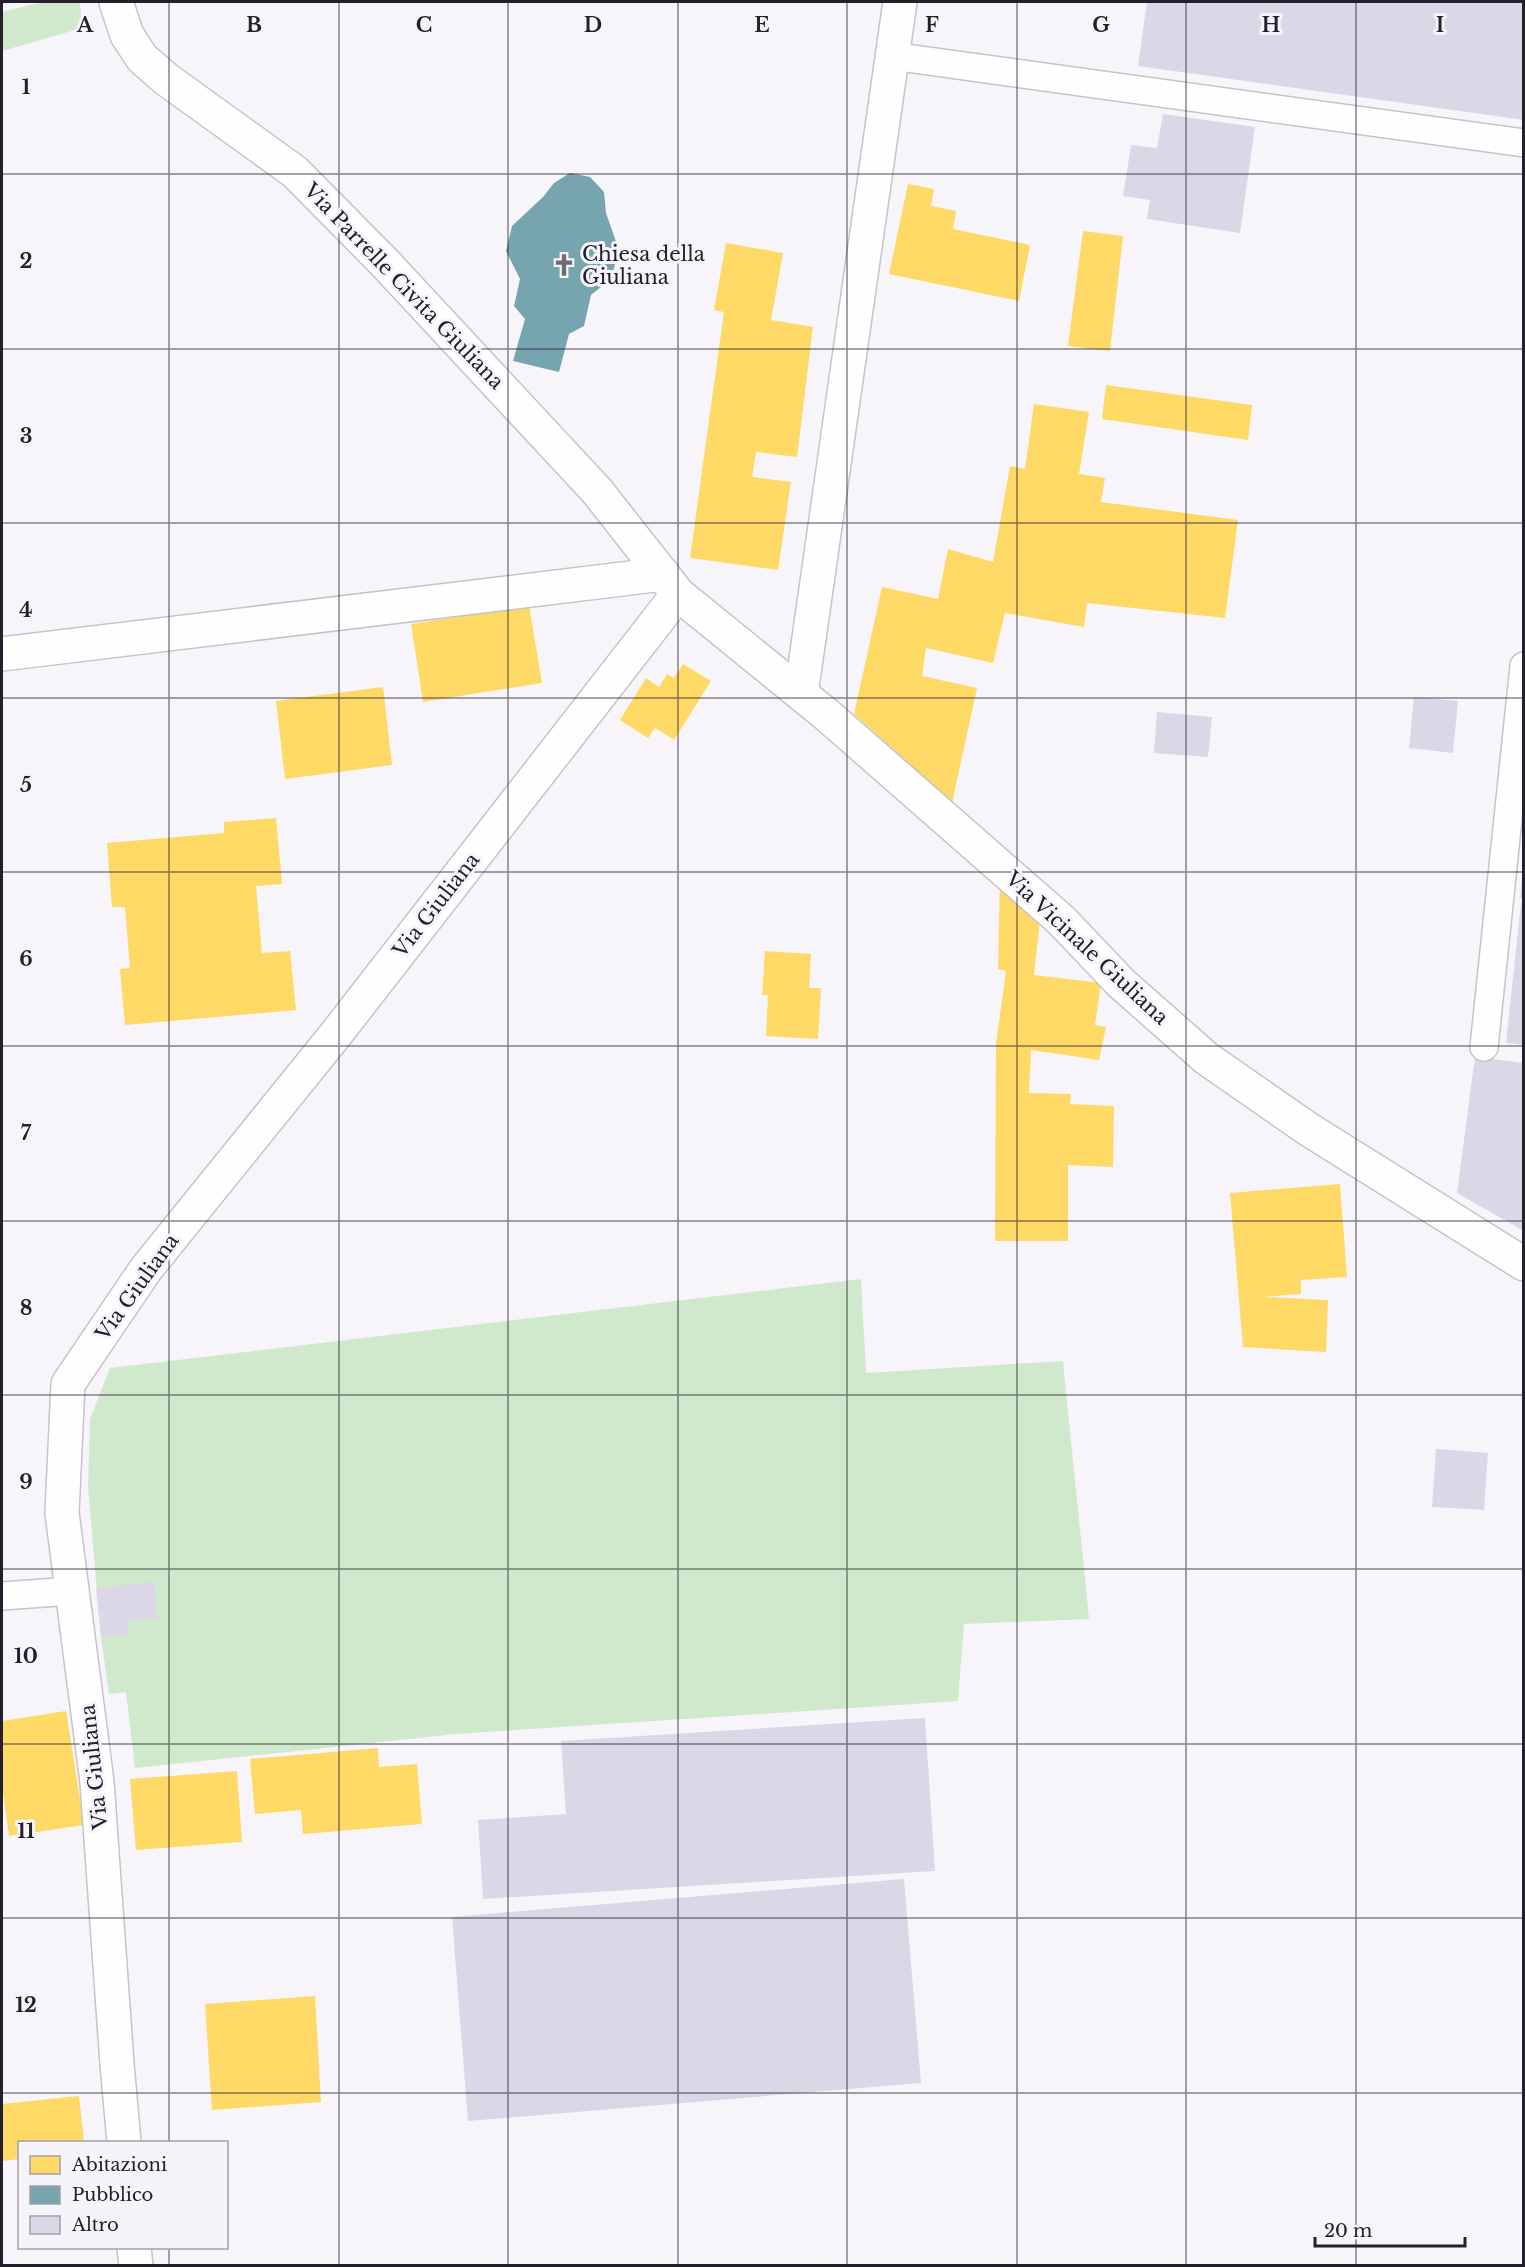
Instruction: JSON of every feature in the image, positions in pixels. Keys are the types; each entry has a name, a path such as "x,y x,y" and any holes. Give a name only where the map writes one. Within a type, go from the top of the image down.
{"street":[{"path":"801,694 900,2"},
{"name":"Via Parrelle Civita Giuliana","path":"116,3 127,35 142,58 295,172 384,262 597,491 670,584"},
{"path":"2,654 670,584"},
{"name":"Via Vicinale Giuliana","path":"670,584 801,694 1061,920 1121,983 1206,1058 1308,1129 1524,1264"},
{"name":"Via Giuliana","path":"124,2141 98,1782 62,1513 68,1384 146,1269 336,1034 670,584"},
{"path":"134,2249 136,2265"}],"lane":[{"path":"892,56 1524,143"},
{"path":"1484,1047 1524,666"},
{"path":"2,1596 72,1591"}],"green space":[{"path":"42,2 80,2 82,28 2,51 2,12"},
{"path":"861,1279 866,1373 1063,1361 1089,1619 964,1624 958,1701 456,1734 135,1768 126,1692 109,1694 101,1637 88,1488 90,1419 110,1368"}],"building: Abitazioni":[{"path":"908,184 934,189 931,206 956,211 953,229 1030,245 1019,301 889,274"},
{"path":"1083,231 1123,236 1110,351 1068,346"},
{"path":"726,243 783,253 771,320 813,327 797,457 756,452 752,477 791,482 778,570 690,558 724,312 714,310"},
{"path":"1106,385 1252,405 1248,440 1102,419"},
{"path":"1034,404 1089,412 1079,474 1105,478 1101,502 1238,520 1225,618 1087,603 1084,627 1005,613 993,663 926,648 922,676 977,688 952,803 854,714 882,587 938,599 948,549 993,562 1010,466 1025,469"},
{"path":"529,605 542,683 423,702 411,624"},
{"path":"683,664 711,681 674,740 655,728 648,738 620,720 646,678 659,687 667,674 674,678"},
{"path":"383,687 392,765 285,779 276,701"},
{"path":"276,818 282,884 256,886 262,953 290,951 296,1010 125,1025 120,969 130,968 125,907 112,907 107,843 224,833 224,822"},
{"path":"1000,878 1041,912 1034,975 1101,983 1095,1025 1106,1027 1099,1060 1031,1050 1029,1093 1071,1094 1070,1104 1114,1106 1113,1167 1068,1165 1068,1241 995,1241 996,1044 1006,971 998,969"},
{"path":"765,951 811,954 809,988 821,988 818,1039 766,1036 768,995 762,995"},
{"path":"1340,1184 1347,1277 1301,1280 1301,1294 1263,1297 1328,1300 1326,1352 1243,1347 1230,1193"},
{"path":"66,1711 84,1825 9,1836 2,1785 2,1721"},
{"path":"378,1748 379,1767 417,1764 422,1824 303,1834 301,1810 255,1814 250,1759"},
{"path":"237,1771 242,1842 136,1850 130,1779"},
{"path":"315,1996 321,2102 212,2110 205,2004"},
{"path":"79,2096 84,2141 18,2141 18,2159 2,2161 2,2104"}],"building: Pubblico":[{"name":"Chiesa della Giuliana","path":"570,173 590,177 604,192 606,213 619,250 611,279 591,295 584,326 569,334 559,372 513,361 525,319 514,306 520,279 506,251 512,226 543,197 554,183"}],"building: Altro":[{"path":"1147,2 1524,2 1524,120 1138,66"},
{"path":"1163,114 1255,127 1240,233 1147,219 1150,200 1123,196 1131,145 1157,148"},
{"path":"1414,697 1458,701 1453,753 1409,748"},
{"path":"1157,712 1212,717 1208,757 1154,753"},
{"path":"1522,878 1524,878 1524,898 1520,898"},
{"path":"1521,903 1524,904 1524,1045 1506,1043"},
{"path":"1475,1057 1524,1063 1524,1231 1457,1193"},
{"path":"1436,1449 1488,1453 1484,1510 1432,1507"},
{"path":"154,1582 157,1619 127,1621 129,1634 101,1637 96,1588"},
{"path":"925,1718 935,1871 483,1899 478,1820 566,1814 561,1741"},
{"path":"904,1879 921,2083 468,2121 452,1917"}],"place":[{"name":"Chiesa della Giuliana","path":"564,265"}]}
